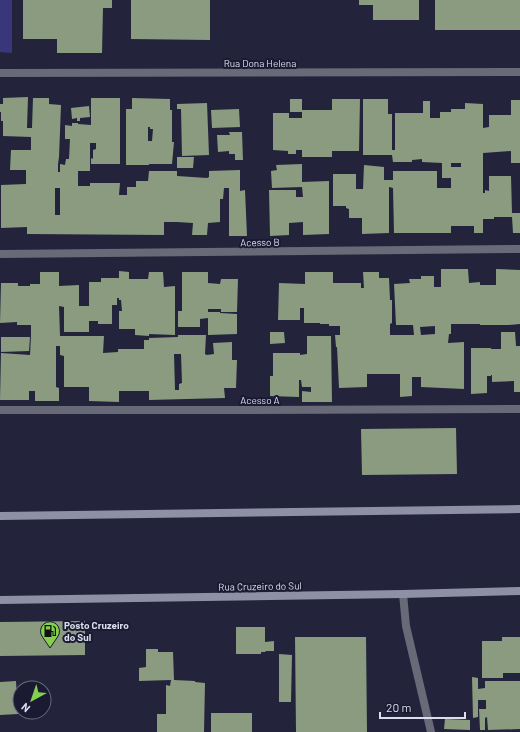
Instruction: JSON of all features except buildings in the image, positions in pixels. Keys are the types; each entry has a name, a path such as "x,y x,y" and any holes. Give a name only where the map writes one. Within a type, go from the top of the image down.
{"main road":[{"path":"0,516 520,509"},
{"name":"Rua Cruzeiro do Sul","path":"0,600 520,591"}],"street":[{"name":"Rua Dona Helena","path":"0,73 520,72"},
{"name":"Acesso B","path":"0,254 520,249"},
{"name":"Acesso A","path":"0,410 520,409"},
{"path":"403,594 406,626 431,732"}],"shaded area":[{"path":"0,0 12,0 12,53 0,52"}],"place":[{"name":"Posto Cruzeiro do Sul","path":"50,648"}]}
